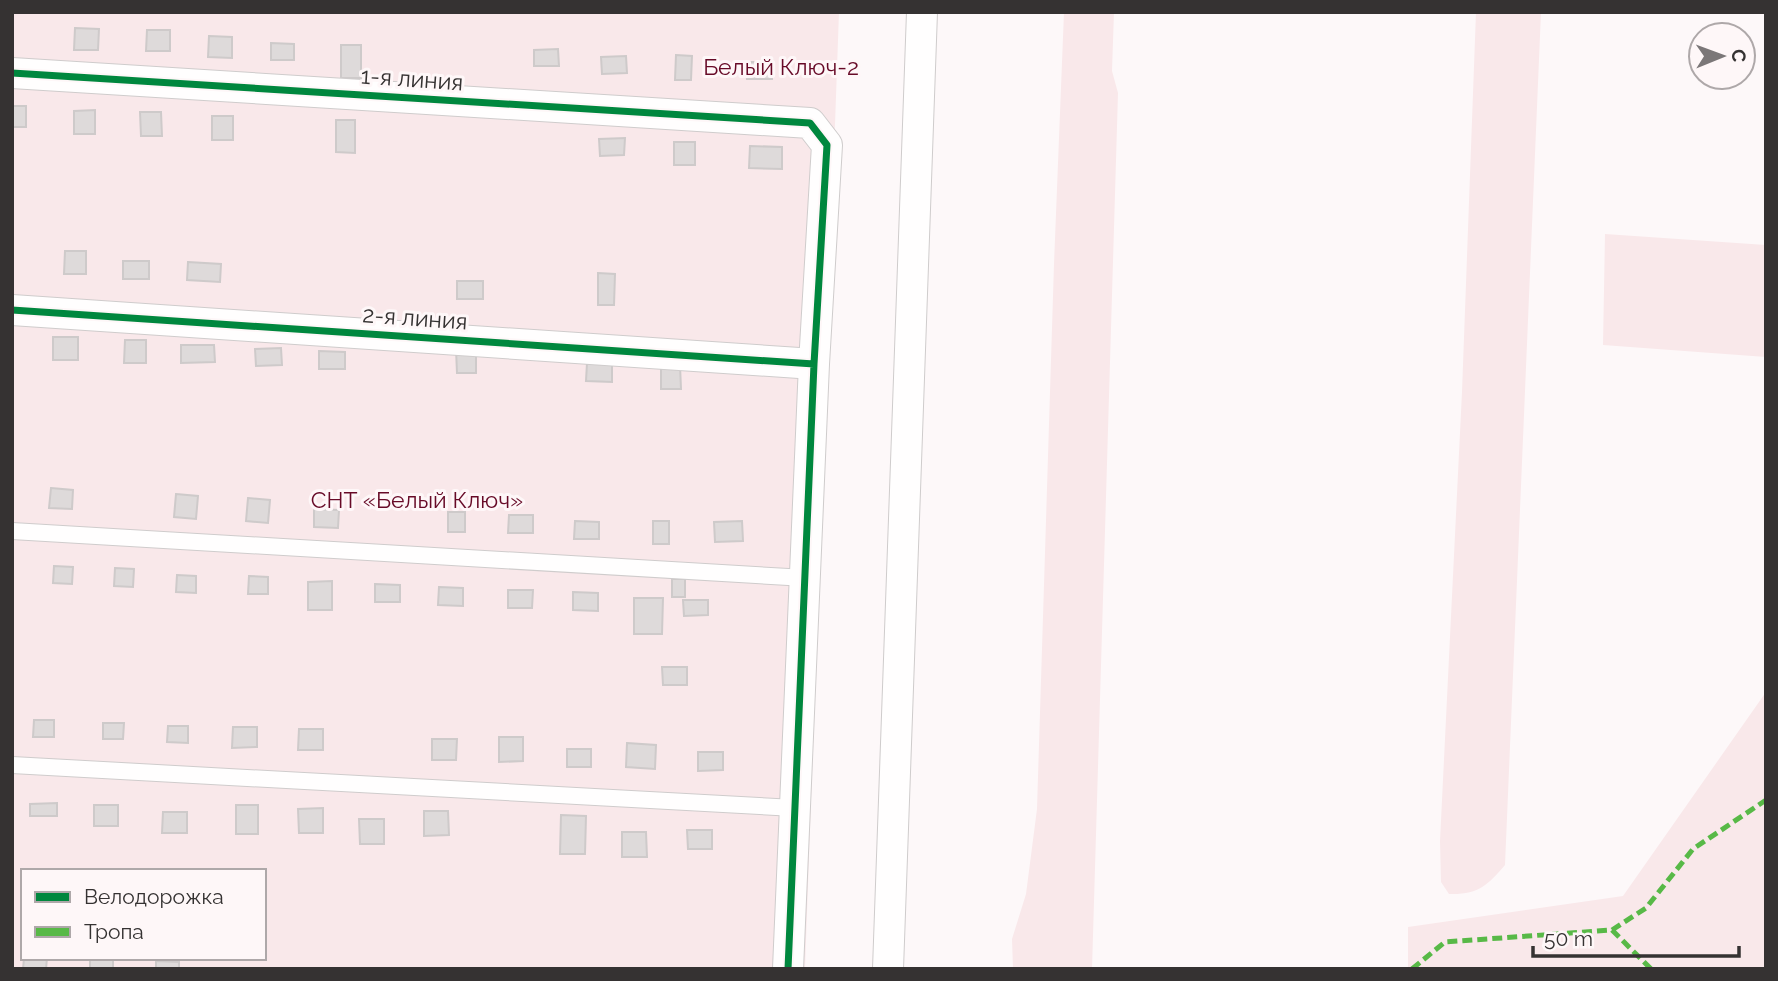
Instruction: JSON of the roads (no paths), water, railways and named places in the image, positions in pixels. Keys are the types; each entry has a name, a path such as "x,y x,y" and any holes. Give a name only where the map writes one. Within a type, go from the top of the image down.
{"street":[{"path":"888,969 922,12"},
{"name":"1-я линия","path":"12,73 810,123 827,145 814,364"},
{"name":"2-я линия","path":"12,310 814,364"},
{"path":"788,969 814,364"}],"lane":[{"path":"12,531 806,578"},
{"path":"12,765 794,808"}],"park label":[{"name":"Белый Ключ-2","path":"781,67"},
{"name":"СНТ «Белый Ключ»","path":"417,500"}]}
